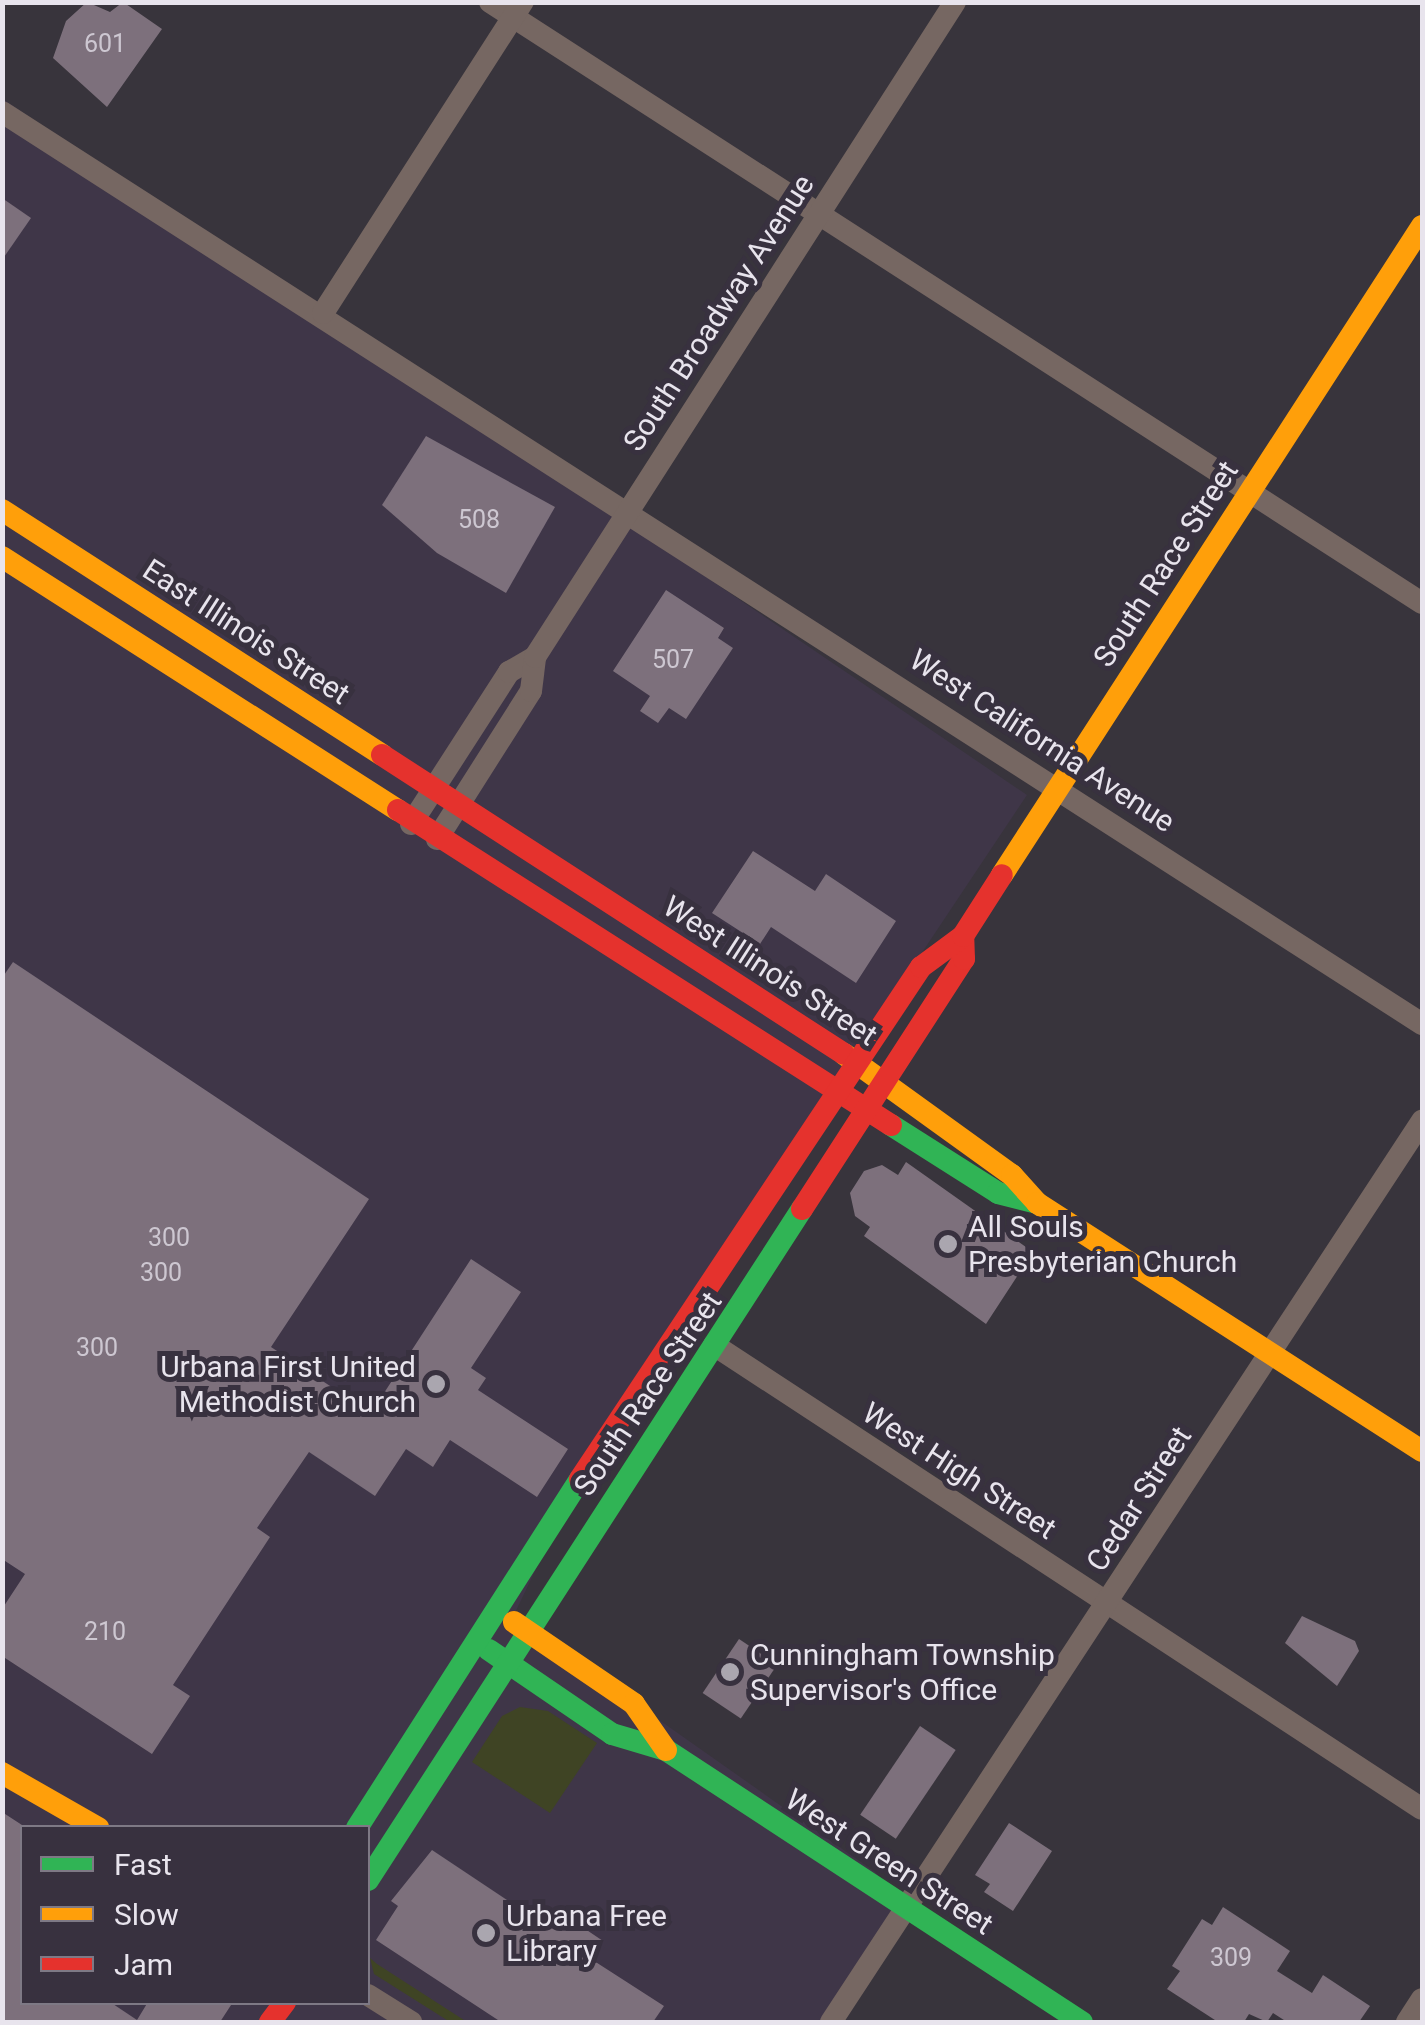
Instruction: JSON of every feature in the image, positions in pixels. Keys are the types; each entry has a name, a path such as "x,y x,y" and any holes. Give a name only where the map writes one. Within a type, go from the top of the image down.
{"street":[{"path":"490,2 519,11 819,212 1422,603"},
{"name":"South Broadway Avenue","path":"437,839 530,691 535,657 954,2"},
{"path":"323,313 519,11"},
{"name":"West California Avenue","path":"2,112 629,508 1422,1024"},
{"name":"South Race Street","path":"358,1825 474,1639 921,967 963,936 1422,226"},
{"name":"East Illinois Street","path":"2,510 458,804"},
{"path":"2,556 437,839"},
{"name":"South Broadway Avenue","path":"411,824 509,672 535,657"},
{"name":"West Illinois Street","path":"458,804 856,1063 1012,1175 1037,1203 1422,1451"},
{"name":"West Illinois Street","path":"437,839 998,1194 1037,1203"},
{"name":"South Race Street","path":"370,1877 964,959 963,936"},
{"name":"Cedar Street","path":"831,2022 1422,1121"},
{"name":"West High Street","path":"714,1346 1422,1808"},
{"name":"West Green Street","path":"494,1610 634,1704 666,1750"},
{"name":"West Green Street","path":"474,1639 612,1734 666,1750 1082,2022"},
{"path":"2,1772 93,1825"},
{"path":"370,1995 411,2022"},
{"path":"1407,2022 1422,1999"}],"shaded area":[{"path":"3,99 1027,795 598,1439 513,1617 875,1872 906,1909 830,2022 3,2022"}],"green space":[{"path":"520,1707 548,1711 597,1743 550,1813 472,1762 502,1716"},
{"path":"370,1958 467,2022 450,2022 374,1974"}],"building":[{"path":"87,2 110,12 123,2 162,29 107,107 53,58 66,21"},
{"path":"2,198 31,218 2,260"},
{"path":"426,436 555,507 506,593 437,553 382,505"},
{"path":"666,590 724,628 718,638 733,648 686,719 669,708 658,723 640,711 650,696 613,671"},
{"path":"753,851 815,891 826,874 896,921 856,983 771,927 760,944 712,913"},
{"path":"13,962 369,1199 271,1347 371,1413 471,1259 521,1292 471,1368 486,1378 478,1390 568,1449 537,1497 450,1440 433,1467 406,1449 375,1496 309,1452 257,1528 270,1537 173,1685 190,1696 152,1754 2,1656 2,1609 25,1574 2,1559 2,978"},
{"name":"All Souls Presbyterian Church","path":"906,1162 1033,1252 986,1324 864,1236 870,1227 855,1216 850,1193 864,1171 882,1165 898,1175"},
{"path":"1302,1616 1355,1641 1359,1651 1337,1686 1285,1643"},
{"path":"739,1639 777,1665 741,1719 703,1693"},
{"path":"920,1726 956,1750 896,1839 860,1815"},
{"path":"2,1812 22,1825 20,2005 114,2005 137,2020 146,2005 231,2005 220,2022 2,2022"},
{"path":"1009,1823 1052,1851 1013,1911 984,1892 990,1884 975,1875"},
{"name":"Urbana Free Library","path":"432,1850 546,1926 557,1910 603,1941 591,1959 664,2006 653,2022 501,2022 376,1940 398,1906 391,1901"},
{"path":"1223,1907 1290,1951 1277,1971 1312,1993 1323,1975 1370,2006 1359,2022 1287,2022 1273,2013 1267,2022 1249,2014 1244,2022 1218,2022 1167,1989 1180,1971 1172,1966 1202,1919 1212,1925"}],"traffic: fast":[{"path":"891,1125 998,1193 1037,1203"},
{"path":"370,1877 802,1209"},
{"path":"359,1825 580,1479"},
{"path":"489,1650 612,1734 666,1750 1082,2022"}],"traffic: slow":[{"path":"1002,875 1422,226"},
{"path":"2,510 382,755"},
{"path":"2,557 398,810"},
{"path":"844,1054 1012,1175 1037,1203 1422,1451"},
{"path":"514,1622 634,1704 666,1750"},
{"path":"2,1773 93,1825"}],"traffic: jam":[{"path":"382,755 844,1054"},
{"path":"398,810 891,1125"},
{"path":"580,1479 921,967 963,936 1002,875"},
{"path":"802,1209 964,959 963,936"},
{"path":"270,2022 283,2005"}],"place":[{"name":"All Souls Presbyterian Church","path":"948,1244"},
{"name":"Urbana First United Methodist Church","path":"436,1384"},
{"name":"Cunningham Township Supervisor's Office","path":"730,1672"},
{"name":"Urbana Free Library","path":"486,1933"}]}
